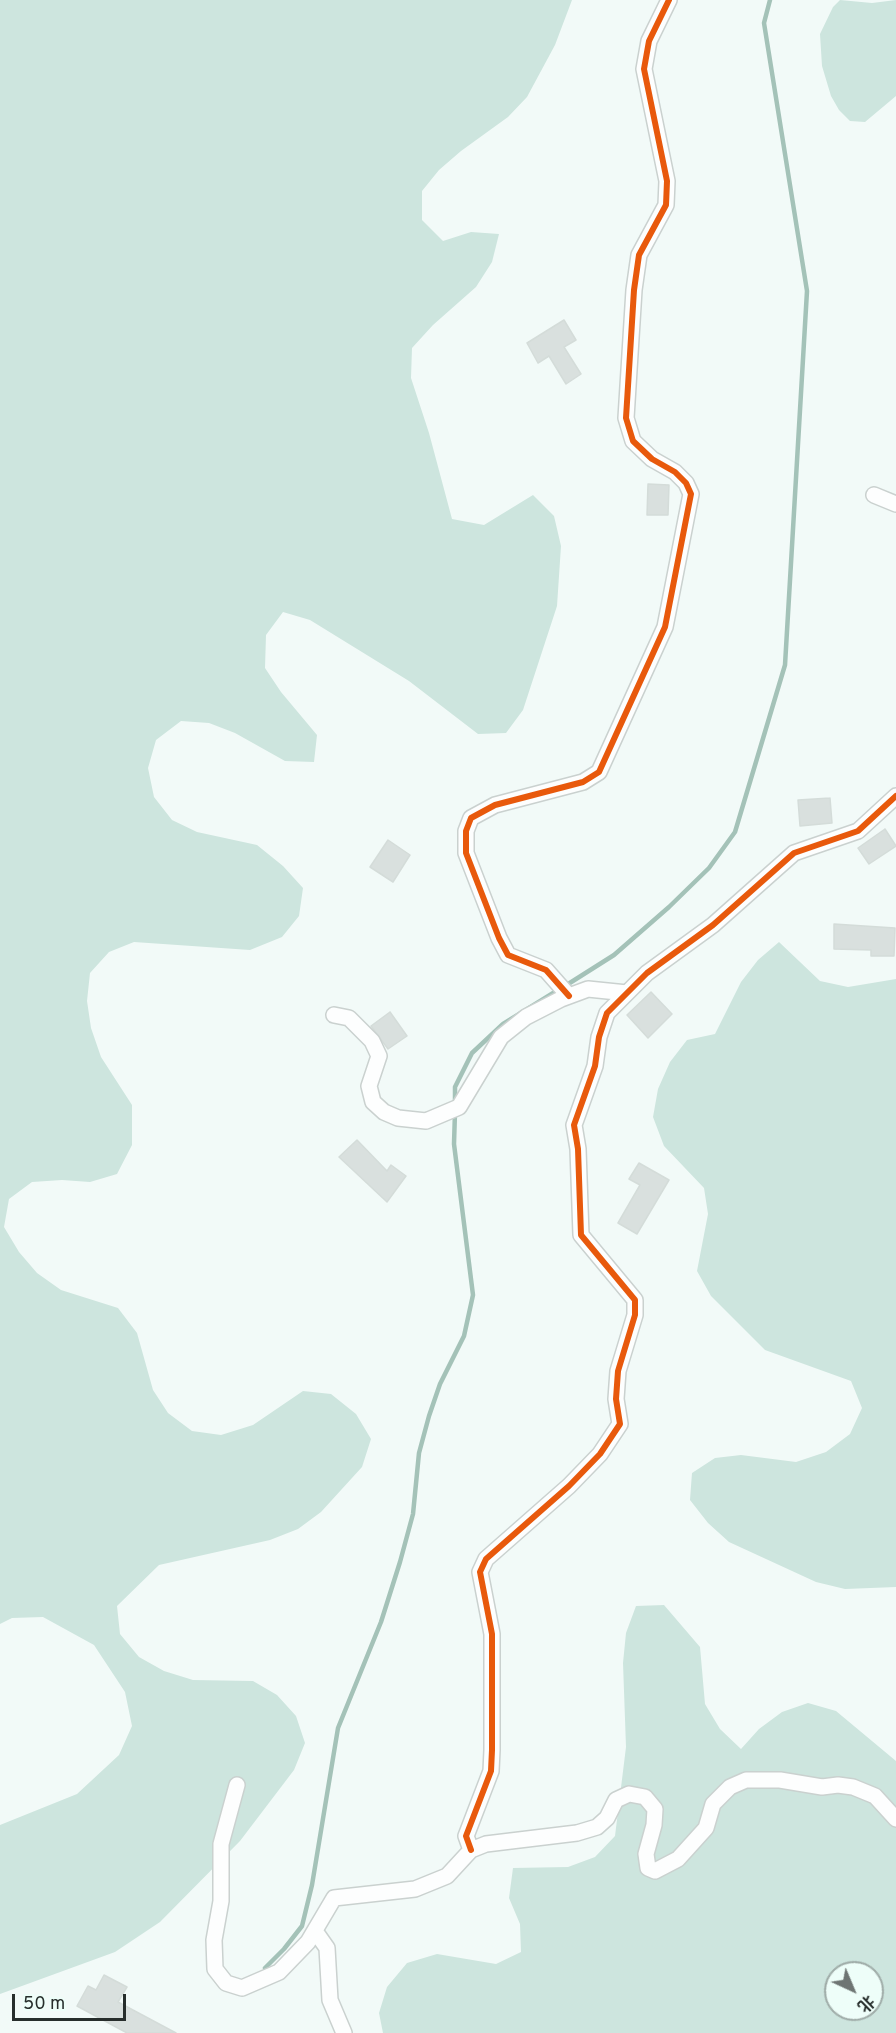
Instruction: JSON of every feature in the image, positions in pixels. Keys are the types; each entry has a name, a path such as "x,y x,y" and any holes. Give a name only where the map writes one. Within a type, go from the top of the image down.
{"street":[{"path":"567,993 546,970 508,955 499,938 466,853 466,831 471,818 495,805 583,782 599,772 665,627 691,494 686,483 675,472 652,459 633,441 626,418 634,290 639,255 666,206 667,181 644,69 649,41 669,0"},
{"path":"874,495 896,504"},
{"path":"471,1850 466,1836 491,1771 492,1750 492,1634 480,1572 486,1559 568,1486 600,1454 620,1424 616,1399 618,1371 635,1315 635,1300 581,1235 578,1149 574,1125 595,1065 598,1037 607,1013 647,973 713,925 794,853 858,831 896,796"},
{"path":"334,1015 349,1018 372,1041 379,1056 369,1086 373,1102 384,1112 398,1118 426,1121 454,1110 468,1096 481,1066 501,1037 526,1017 567,993 588,989 627,993"},
{"path":"237,1785 221,1844 222,1884 214,1940 215,1969 226,1983 242,1988 254,1985 279,1972 308,1942 334,1898 415,1889 447,1876 471,1850 486,1844 514,1838 577,1833 597,1827 607,1818 616,1800 629,1794 645,1797 655,1809 654,1825 646,1854 648,1868 656,1871 678,1859 706,1828 713,1804 730,1787 746,1780 780,1780 822,1787 838,1785 853,1787 875,1796 896,1819"},
{"path":"315,1931 327,1948 330,2000 344,2033"}],"green space":[{"path":"0,0 572,0 555,45 527,97 508,117 439,170 422,191 422,220 443,241 471,232 499,234 492,262 476,287 433,325 412,348 411,378 429,433 452,519 484,525 533,495 554,516 561,546 557,606 523,710 506,733 478,734 409,681 310,620 283,612 266,635 265,668 281,692 317,735 314,762 285,761 235,733 209,723 181,721 156,740 148,768 154,797 172,820 197,832 257,845 283,866 303,888 299,916 282,937 250,950 134,942 109,952 90,973 87,1001 91,1028 101,1057 132,1105 132,1145 117,1174 90,1182 62,1180 32,1182 9,1199 4,1227 19,1252 37,1273 61,1290 118,1308 137,1333 153,1390 168,1413 192,1431 221,1435 253,1425 303,1391 331,1394 356,1414 371,1439 362,1467 321,1512 298,1529 270,1540 159,1565 117,1606 120,1634 139,1657 164,1671 193,1680 253,1681 277,1695 296,1716 305,1743 294,1770 240,1841 160,1922 115,1952 0,1994 0,1825 77,1794 119,1755 132,1726 125,1692 94,1645 43,1617 12,1618 0,1624"},
{"path":"840,0 872,3 896,0 896,96 865,122 850,121 839,110 831,96 822,66 820,34 833,7"},
{"path":"779,942 820,981 848,987 896,979 896,1587 845,1589 816,1582 729,1542 708,1523 690,1500 692,1473 715,1458 741,1455 796,1462 826,1452 850,1434 862,1408 851,1381 765,1350 711,1296 697,1271 708,1214 704,1188 664,1146 653,1117 658,1089 670,1062 687,1040 715,1034 741,982 758,960"},
{"path":"664,1605 700,1647 705,1704 720,1729 741,1749 759,1729 782,1712 808,1703 836,1711 896,1761 896,2033 383,2033 379,2013 387,1987 407,1963 437,1954 496,1964 521,1952 520,1924 509,1898 513,1868 568,1867 595,1857 615,1836 626,1747 623,1663 626,1633 636,1606"}],"building":[{"path":"564,320 576,340 564,347 581,374 566,384 549,356 538,363 527,343"},
{"path":"648,484 669,485 668,515 647,515"},
{"path":"830,798 832,823 800,826 798,800"},
{"path":"885,829 896,846 869,864 858,848"},
{"path":"388,840 410,855 393,882 370,867"},
{"path":"834,924 895,928 894,956 871,956 871,950 834,949"},
{"path":"651,992 672,1014 648,1038 627,1015"},
{"path":"390,1012 407,1036 388,1049 371,1026"},
{"path":"357,1140 387,1171 391,1165 406,1176 387,1202 339,1157"},
{"path":"639,1163 669,1180 637,1234 618,1223 640,1185 629,1179"},
{"path":"104,1975 127,1987 118,2002 176,2033 127,2033 77,2006 88,1986 96,1990"}],"waterway":[{"path":"565,986 614,955 669,907 709,868 735,832 785,665 807,291 764,23 770,0"},
{"path":"455,1104 455,1087 472,1053 503,1024 558,990"},
{"path":"265,1968 302,1926 312,1885 338,1728 381,1622 400,1562 413,1514 419,1453 429,1416 440,1384 464,1336 473,1295 454,1144 455,1112"}],"cycle path":[{"path":"569,996 546,970 508,955 499,938 466,853 466,831 471,818 495,805 583,782 599,772 665,627 691,494 686,483 675,472 652,459 633,441 626,418 634,290 639,255 666,205 667,181 644,69 649,41 669,0"},
{"path":"471,1850 466,1836 491,1771 492,1750 492,1634 480,1572 486,1559 569,1486 600,1454 620,1424 616,1399 618,1371 635,1315 635,1300 581,1235 578,1149 574,1125 595,1066 599,1037 607,1013 647,973 713,925 794,853 858,831 896,796"}]}
